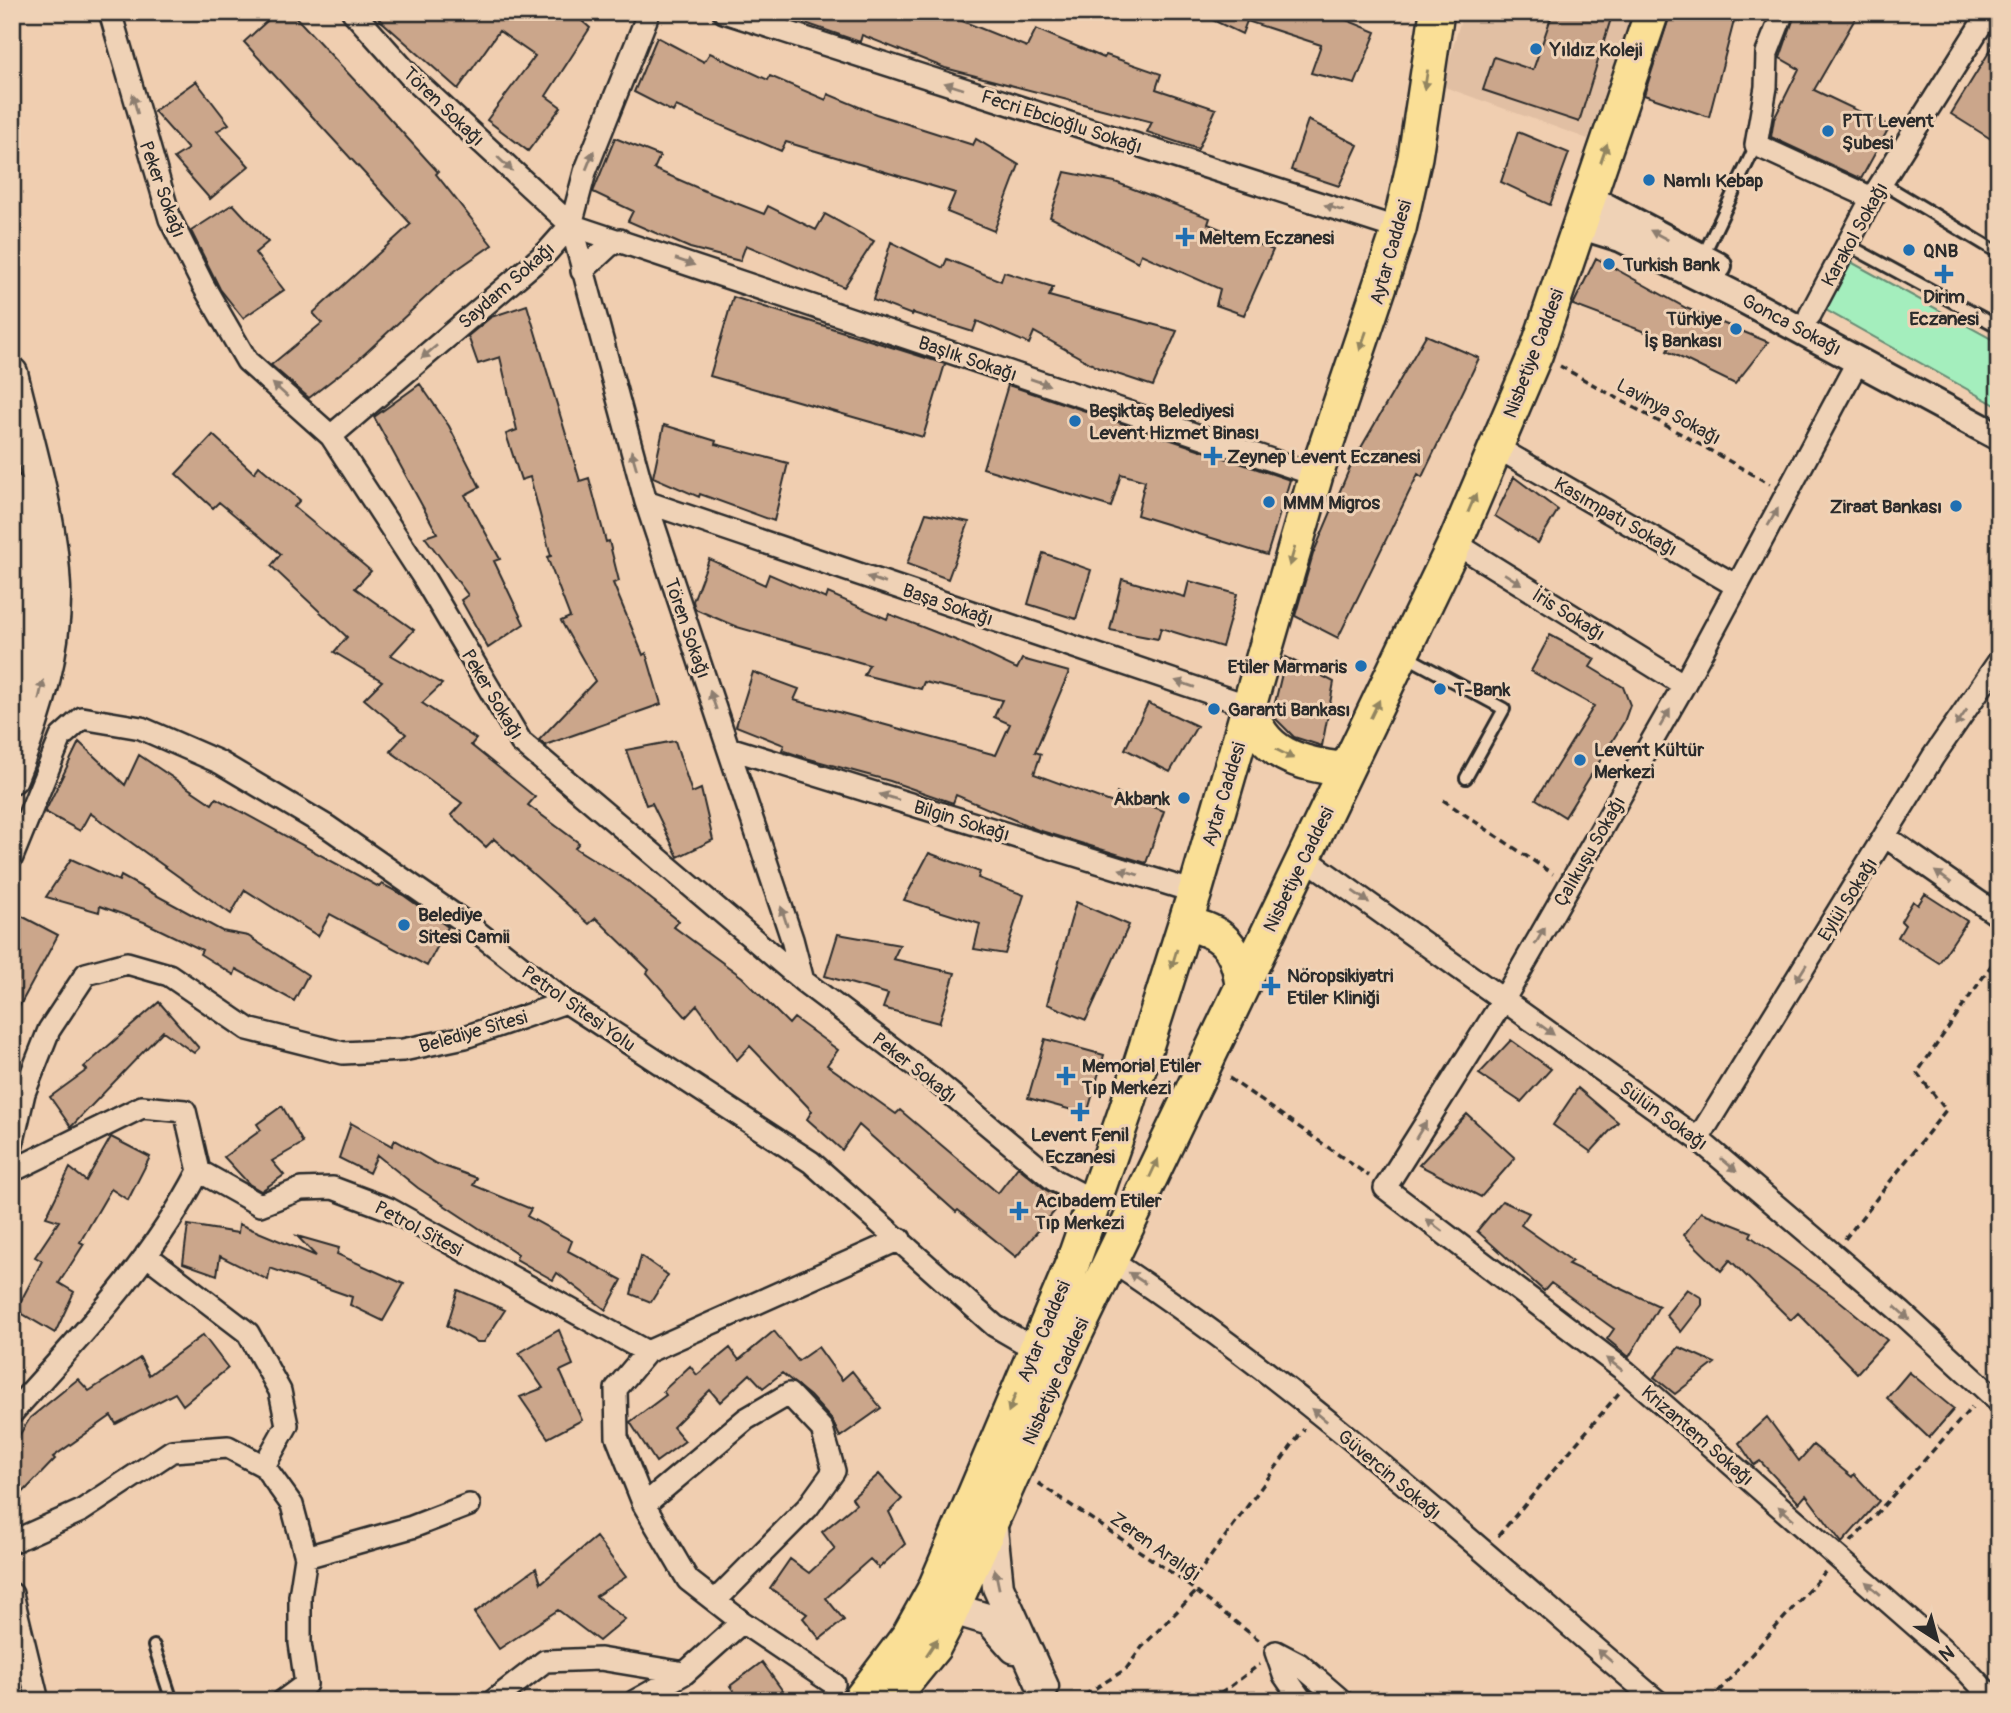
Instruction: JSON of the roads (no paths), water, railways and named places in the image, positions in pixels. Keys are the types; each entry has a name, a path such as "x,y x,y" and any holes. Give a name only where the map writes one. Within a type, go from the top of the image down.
{"main road":[{"name":"Aytar Caddesi","path":"949,1557 1096,1202 1185,924 1316,475 1399,229 1415,157 1437,12"},
{"name":"Nisbetiye Caddesi","path":"846,1693 901,1646 939,1608 991,1519 1016,1468 1203,1062 1305,858 1455,543 1536,353 1652,12"},
{"path":"12,373 40,490 55,587 54,615 40,697 12,778"},
{"path":"12,490 29,577 30,625 12,703"},
{"path":"1249,706 1255,728 1280,752 1302,762 1345,770"},
{"path":"1185,924 1206,929 1227,943 1239,963 1242,986"},
{"path":"991,1519 998,1587 1048,1694"},
{"name":"Nisbetiye Caddesi","path":"890,1701 934,1647 949,1557"},
{"path":"939,1608 981,1615 997,1625 1048,1694"}],"street":[{"name":"Peker Sokağı","path":"110,12 142,131 170,219 203,285 247,361 331,436 425,580 521,742 803,981 933,1079 1054,1180 1096,1202"},
{"name":"Tören Sokağı","path":"353,12 411,77 571,225 646,502 792,939 803,981"},
{"name":"Saydam Sokağı","path":"331,436 547,252 571,225 585,172 649,12"},
{"name":"Fecri Ebcioğlu Sokağı","path":"724,12 1399,229"},
{"path":"1783,12 1767,53 1766,87 1756,145 1877,190"},
{"name":"Karakol Sokağı","path":"1810,315 1877,190 1989,12"},
{"name":"Gonca Sokağı","path":"1584,212 1702,258 1810,315 1863,352 1999,437"},
{"name":"Gonca Sokağı","path":"1584,212 1621,238 1863,352 1999,420"},
{"name":"Başlık Sokağı","path":"571,225 1316,475"},
{"path":"582,271 608,246 620,240"},
{"name":"Çalıkuşu Sokağı","path":"1385,1188 1504,999 1570,885 1684,685 1735,584 1863,352"},
{"name":"Kasımpatı Sokağı","path":"1496,447 1735,584"},
{"name":"Başa Sokağı","path":"646,502 1249,706"},
{"name":"İris Sokağı","path":"1455,543 1684,685"},
{"name":"Eylül Sokağı","path":"1698,1139 1933,758 1996,673"},
{"name":"Petrol Sitesi Yolu","path":"12,857 61,737 82,718 141,728 219,762 328,827 466,923 566,1002 811,1162 995,1326 1035,1349"},
{"name":"Bilgin Sokağı","path":"729,748 1195,892"},
{"path":"1886,837 1999,916"},
{"name":"Sülün Sokağı","path":"1305,858 1698,1139 1834,1254 1992,1396"},
{"name":"Belediye Sitesi","path":"12,1145 24,1093 49,1030 86,974 127,963 169,975 248,1029 343,1054 403,1050 465,1037 566,1002"},
{"path":"12,1171 142,1107 185,1111 199,1171 183,1203 113,1300 12,1413"},
{"name":"Petrol Sitesi","path":"199,1171 261,1205 302,1189 332,1188 389,1209 647,1352"},
{"name":"Krizantem Sokağı","path":"1385,1188 1632,1378 1963,1667 1994,1701"},
{"path":"846,1693 742,1622 688,1580 644,1504 617,1437 616,1389 647,1352 900,1239"},
{"path":"146,1255 248,1333 280,1391 287,1424 264,1466"},
{"name":"Güvercin Sokağı","path":"1111,1261 1165,1297 1316,1413 1657,1701"},
{"path":"644,1504 746,1419 789,1394 822,1429 834,1471 808,1507 715,1601"},
{"path":"12,1542 81,1511 172,1451 228,1447 264,1466 292,1505 306,1557 300,1596 300,1643 309,1693 284,1701"},
{"path":"306,1557 412,1527 469,1505"},
{"path":"12,1594 38,1701"},
{"path":"635,1701 685,1673 742,1622"},
{"path":"1301,1701 1284,1675 1276,1653 1299,1664 1342,1701"},
{"path":"493,1701 545,1661 600,1659 685,1673"}],"lane":[{"path":"1702,258 1756,145"},
{"path":"1877,190 1999,253"},
{"path":"1846,244 1999,327"},
{"path":"1402,654 1503,709 1466,778"},
{"path":"155,1646 172,1701"}],"place":[{"name":"Yıldız Koleji","path":"1536,49"},
{"name":"PTT Levent Şubesi","path":"1828,131"},
{"name":"Namlı Kebap","path":"1649,180"},
{"name":"Meltem Eczanesi","path":"1185,237"},
{"name":"QNB","path":"1909,250"},
{"name":"Turkish Bank","path":"1609,264"},
{"name":"Dirim Eczanesi","path":"1944,274"},
{"name":"Türkiye İş Bankası","path":"1736,329"},
{"name":"Beşiktaş Belediyesi Levent Hizmet Binası","path":"1075,421"},
{"name":"Zeynep Levent Eczanesi","path":"1213,456"},
{"name":"MMM Migros","path":"1269,502"},
{"name":"Ziraat Bankası","path":"1956,506"},
{"name":"Etiler Marmaris","path":"1361,666"},
{"name":"T-Bank","path":"1440,689"},
{"name":"Garanti Bankası","path":"1214,709"},
{"name":"Levent Kültür Merkezi","path":"1580,760"},
{"name":"Akbank","path":"1184,798"},
{"name":"Belediye Sitesi Camii","path":"404,925"},
{"name":"Nöropsikiyatri Etiler Kliniği","path":"1271,986"},
{"name":"Memorial Etiler Tıp Merkezi","path":"1066,1076"},
{"name":"Levent Fenil Eczanesi","path":"1080,1112"},
{"name":"Acıbadem Etiler Tıp Merkezi","path":"1019,1211"}]}
